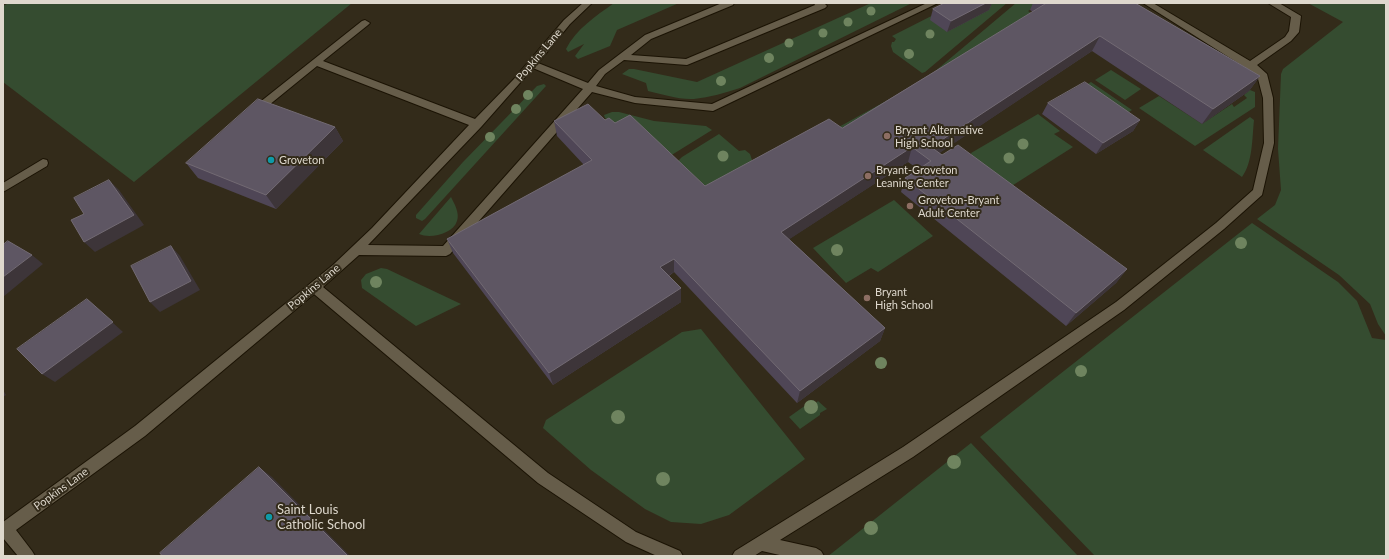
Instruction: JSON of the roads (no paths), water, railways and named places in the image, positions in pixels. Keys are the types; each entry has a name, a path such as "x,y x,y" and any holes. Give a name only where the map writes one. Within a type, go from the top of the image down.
{"street":[{"name":"Popkins Lane","path":"4,530 140,431 314,287 376,231 532,64 567,22 588,3"},
{"path":"355,250 446,251 590,88 602,72 648,37 730,3"},
{"path":"622,57 687,62 822,6 818,3"},
{"path":"532,64 590,88 635,100 713,108 934,3"},
{"path":"740,556 908,452 1120,306 1220,226 1258,192 1269,143 1268,98 1262,74 1250,65 1146,3"},
{"path":"1250,65 1288,39 1294,32 1296,16 1272,3"},
{"path":"246,119 365,23"},
{"path":"316,62 476,124"},
{"path":"3,188 43,163"},
{"path":"314,287 543,478 631,537 675,556"},
{"path":"4,530 27,556"},
{"path":"761,543 816,556"}],"place":[{"name":"Bryant Alternative High School","path":"887,136"},
{"name":"Groveton","path":"271,160"},
{"name":"Bryant-Groveton Leaning Center","path":"868,176"},
{"name":"Groveton-Bryant Adult Center","path":"910,206"},
{"name":"Bryant High School","path":"867,298"},
{"name":"Saint Louis Catholic School","path":"269,517"}]}
